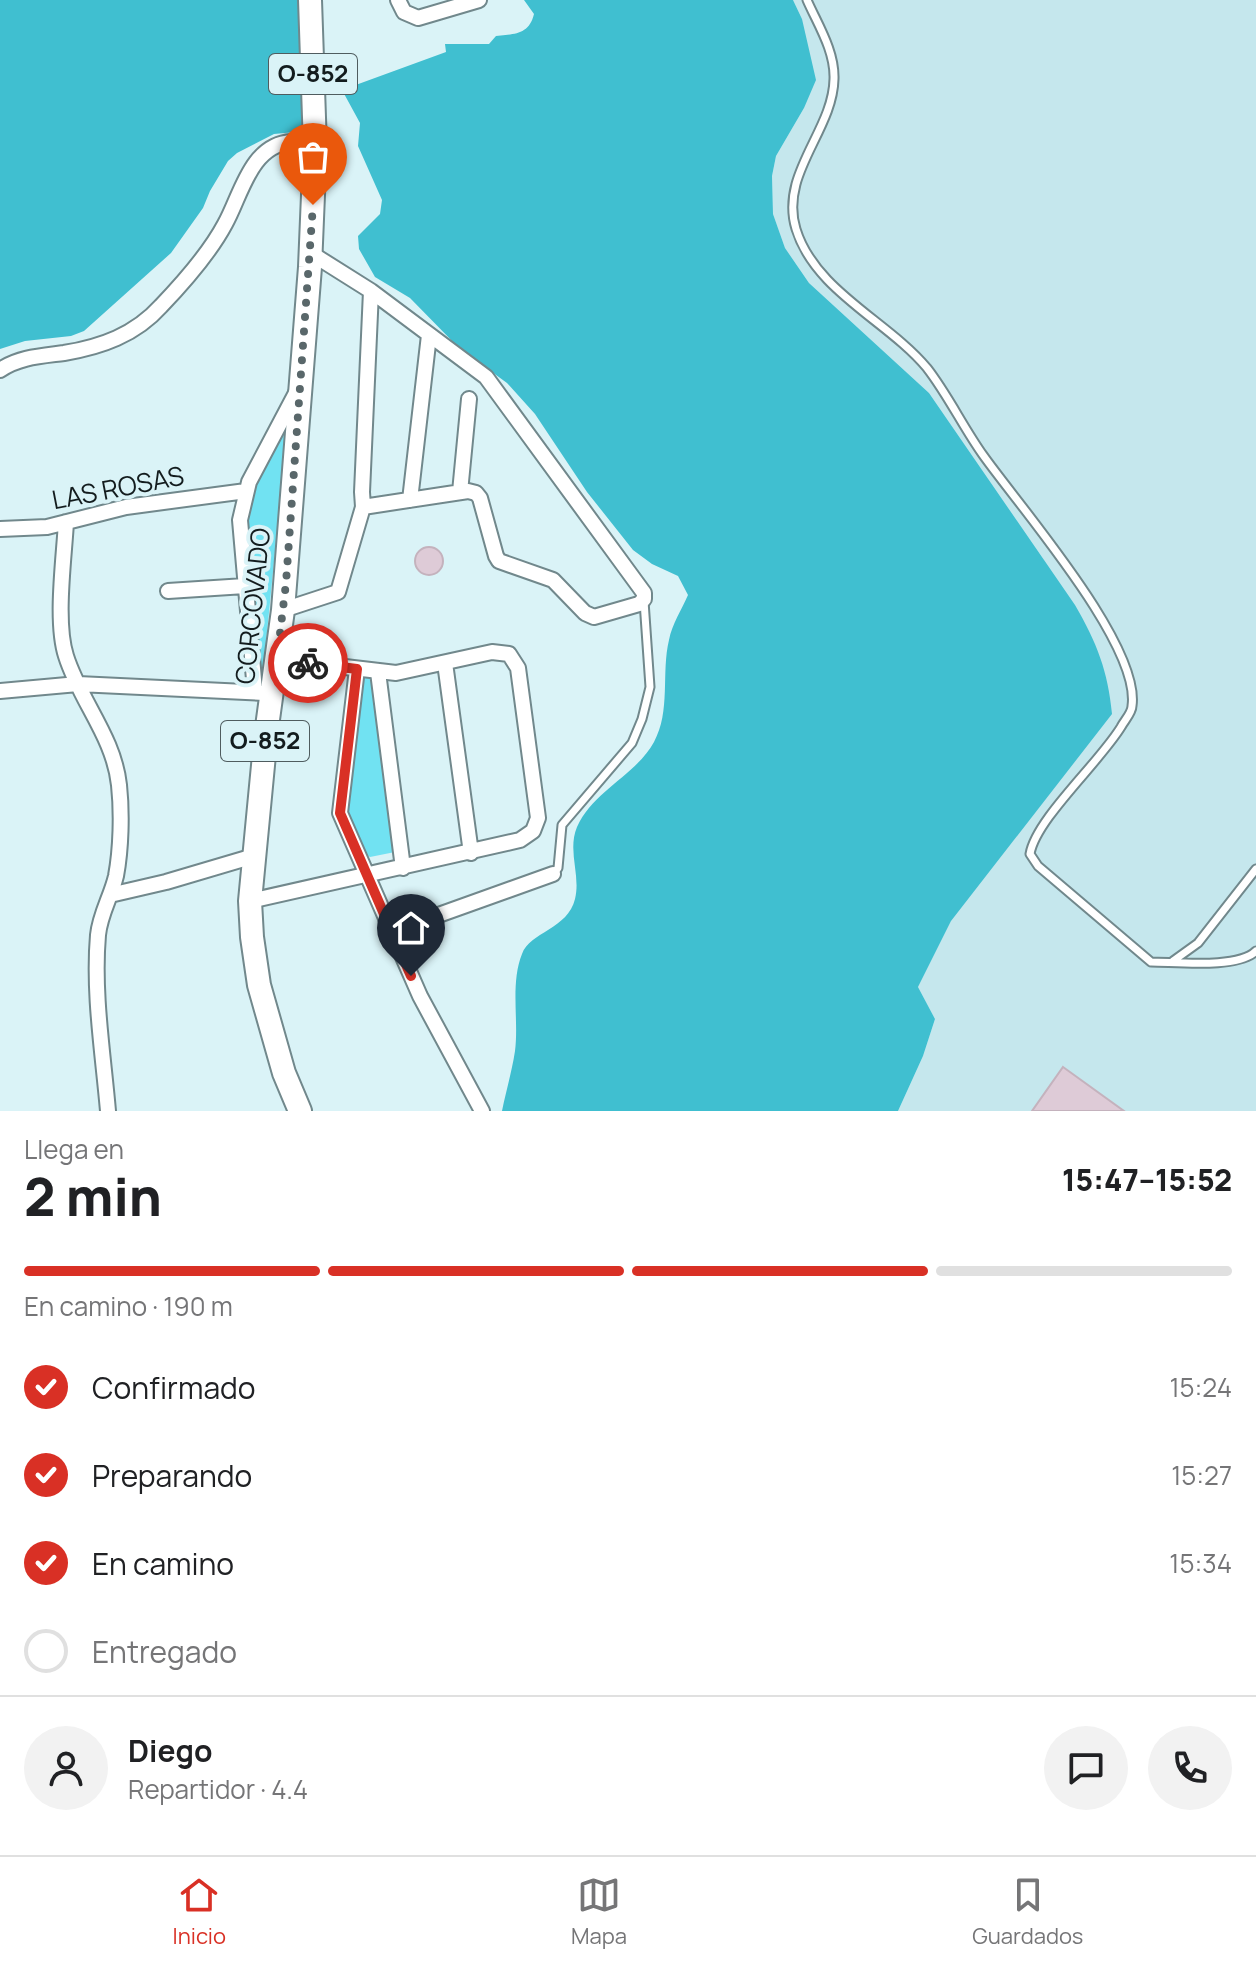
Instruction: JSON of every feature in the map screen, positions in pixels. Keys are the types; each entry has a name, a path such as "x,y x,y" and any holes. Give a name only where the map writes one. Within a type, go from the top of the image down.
{"main road":[{"name":"O-852","path":"310,0 315,147"},
{"name":"CORCOVADO","path":"300,1111 284,1073 259,985 250,901 263,693 277,659 283,610 310,267 315,147"}],"street":[{"path":"398,0 404,12 418,18 479,0"},
{"path":"0,370 14,361 71,352 123,337 159,309 194,268 225,224 244,181 259,160 273,148 292,142 315,147"},
{"path":"309,252 371,291 486,377 644,593 644,599 639,604 589,616 553,580 499,561 478,495 468,491 363,507"},
{"path":"283,610 338,592 363,507 371,291"},
{"path":"410,500 429,335"},
{"path":"0,691 78,684 263,693 245,586 240,531 246,491 301,384"},
{"path":"460,492 469,399"},
{"name":"LAS ROSAS","path":"0,529 47,527 86,515 157,501 246,491"},
{"path":"66,522 62,638 68,662 109,745 118,781 118,861 100,921 97,953 108,1111"},
{"path":"168,591 245,586"},
{"path":"250,901 471,853 526,837 535,827 538,812 515,660 509,654 496,651 403,672 378,672 277,659"},
{"path":"445,663 471,853"},
{"path":"357,669 340,813 391,932 482,1111"},
{"path":"378,672 403,868"},
{"path":"110,895 254,856"},
{"path":"391,932 553,874"}],"lane":[{"path":"807,0 832,55 835,78 829,105 794,193 795,228 817,270 926,367 982,454 1079,581 1128,670 1133,707 1109,747 1049,817 1032,844 1030,854 1038,866 1151,962 1219,962 1250,956 1256,951"},
{"path":"553,874 558,868 562,825 632,743 642,719 650,687 644,599"},
{"path":"1151,962 1177,960 1198,943 1256,869"}],"shaded area":[{"path":"0,0 305,0 306,131 274,134 228,161 203,208 171,253 84,331 71,336 25,341 0,349"},
{"path":"524,0 793,0 802,19 816,80 804,108 776,156 772,176 773,214 785,248 809,283 929,393 1075,605 1100,658 1112,714 951,921 918,987 935,1019 923,1056 898,1111 502,1111 515,1051 516,977 522,954 533,940 557,924 571,909 576,890 574,836 584,814 637,764 654,742 664,705 669,640 688,595 678,576 652,564 633,550 587,492 535,414 507,383 459,348 410,298 375,277 359,249 358,236 380,214 382,200 358,146 360,123 342,90 446,52 445,44 489,44 496,36 525,30 534,14"},
{"path":"793,0 1256,0 1256,1111 898,1111 923,1056 935,1019 918,987 951,921 1044,560 929,393 809,283 785,248 773,214 772,176 776,156 804,108 802,19"},
{"path":"288,420 263,673 260,670 245,544 249,492"},
{"path":"361,675 373,680 395,852 370,857 363,852 343,807"}],"building":[{"path":"429,547 439,551 443,561 439,571 429,575 419,571 415,561 419,551"},
{"path":"1063,1067 1124,1111 1032,1111"}],"way so far":[{"path":"308,663 277,659 286,583 313,205"}],"route":[{"path":"308,663 357,669 340,813 411,976"}]}
